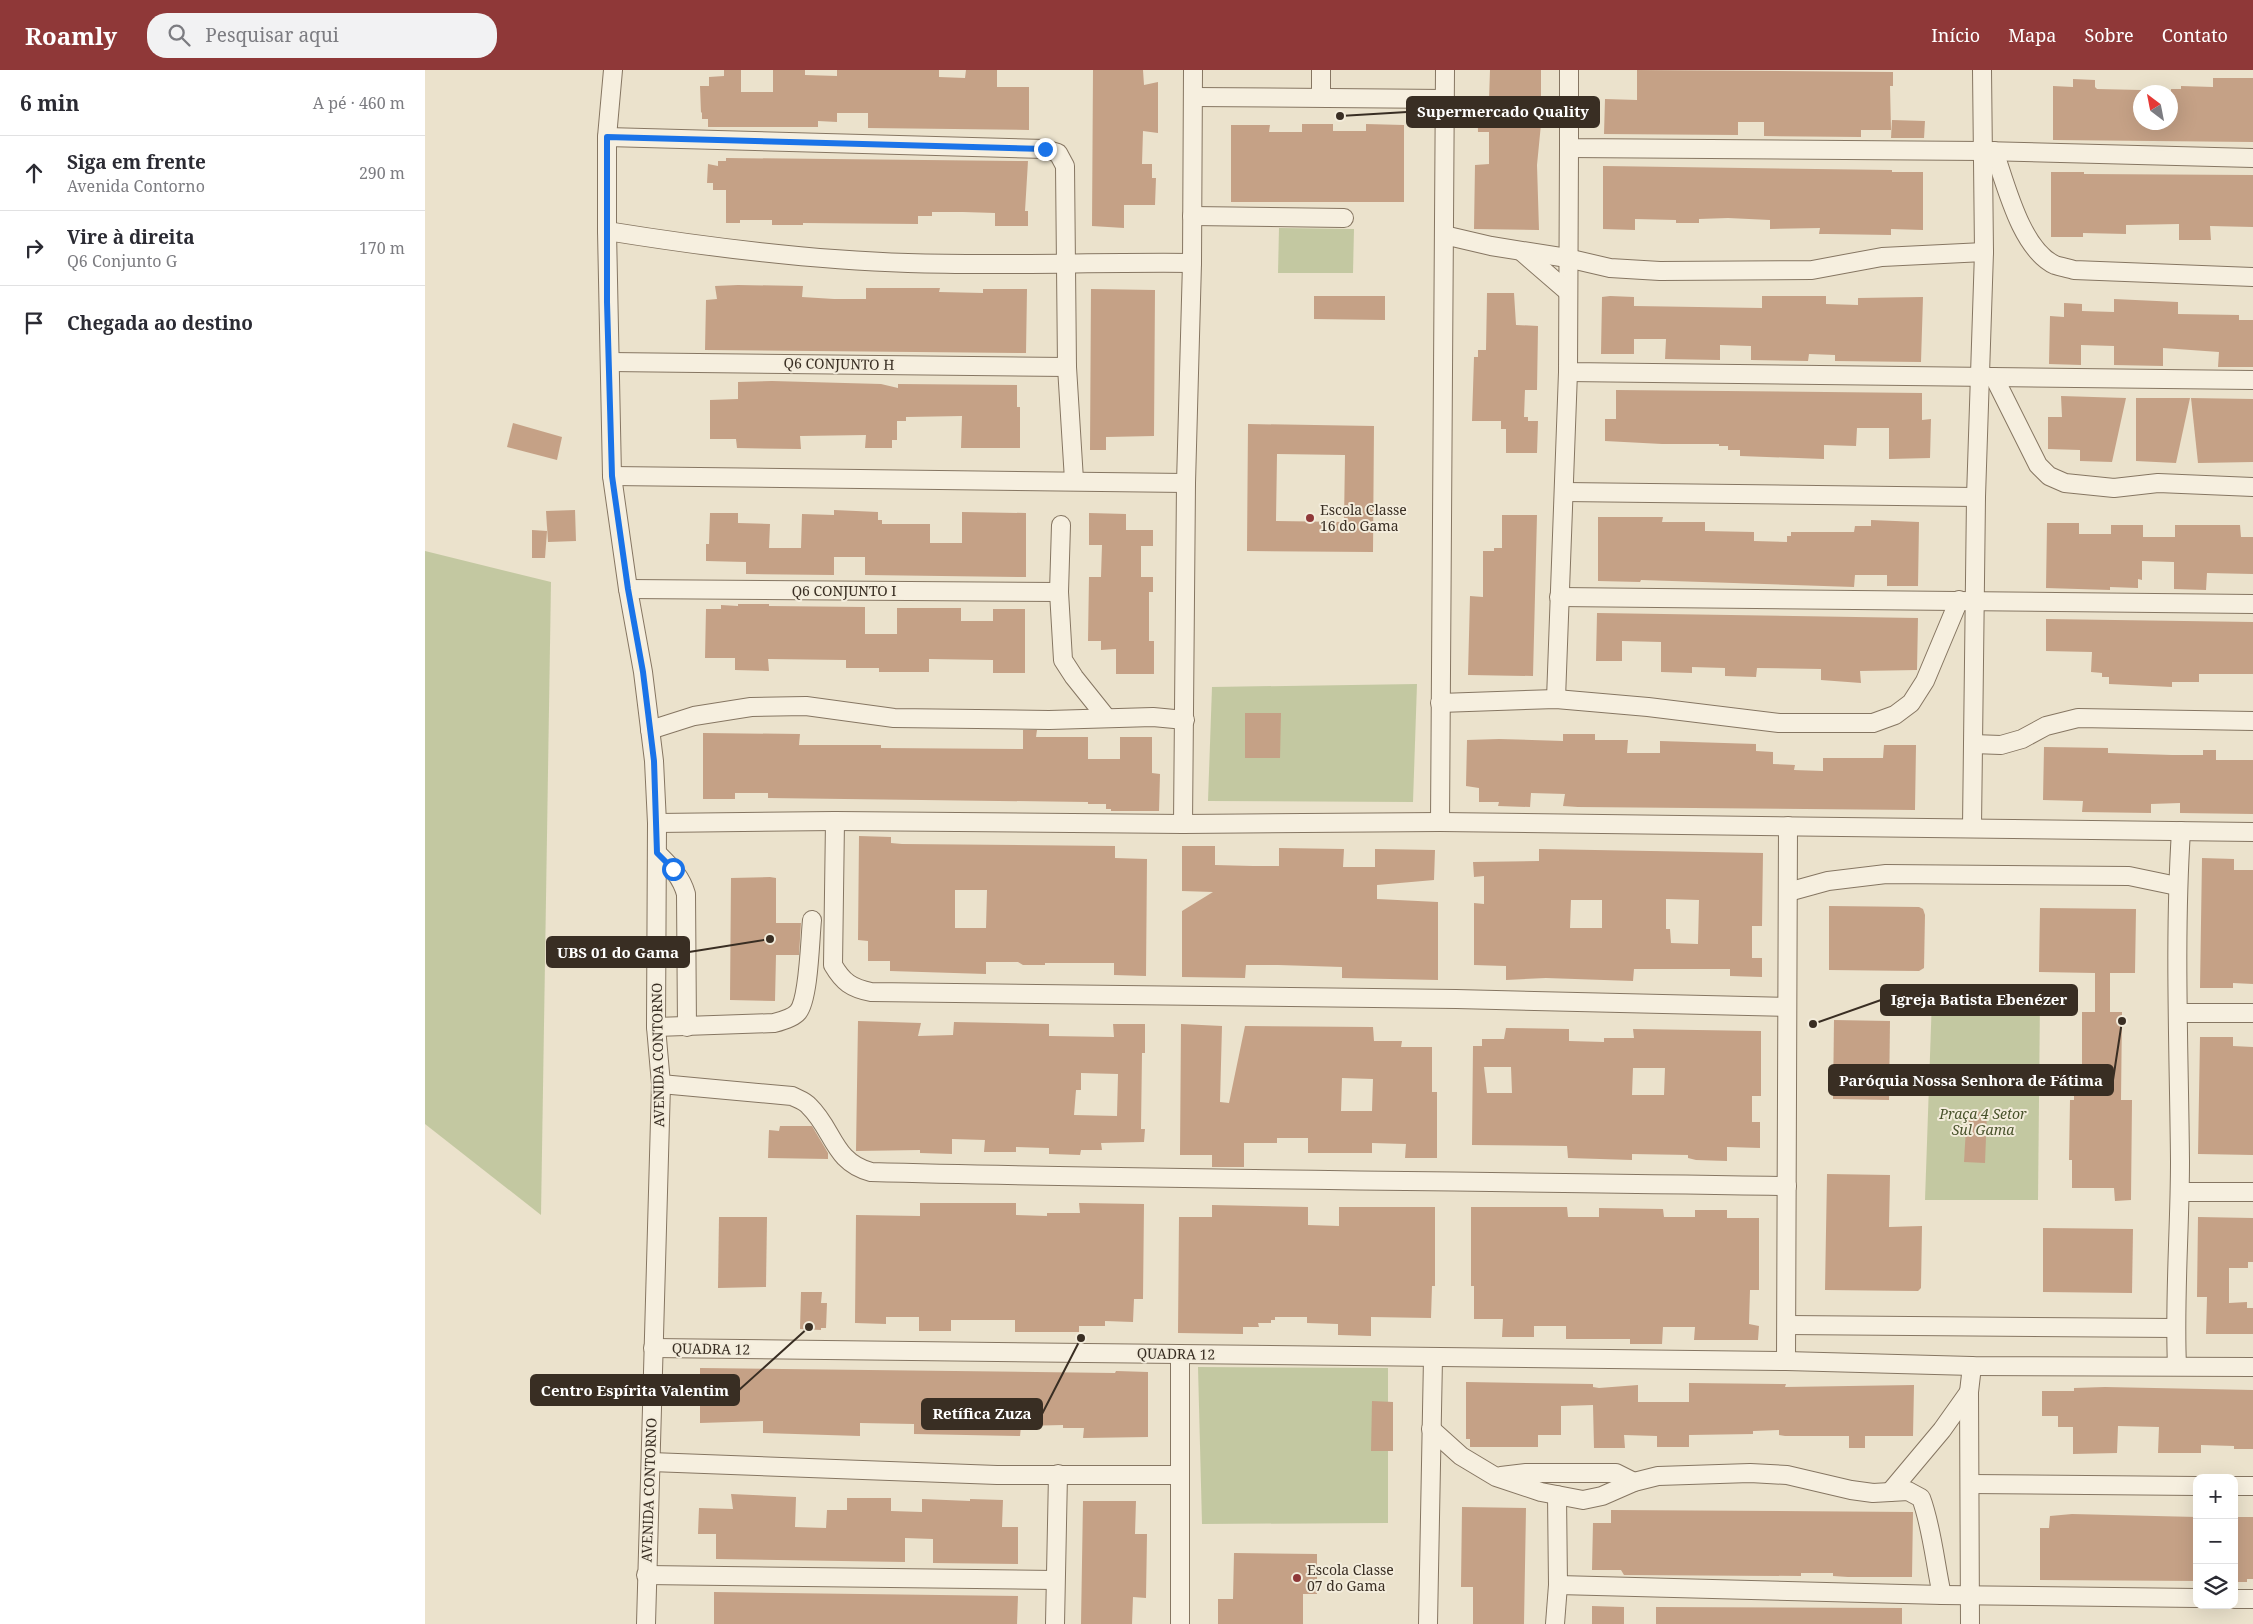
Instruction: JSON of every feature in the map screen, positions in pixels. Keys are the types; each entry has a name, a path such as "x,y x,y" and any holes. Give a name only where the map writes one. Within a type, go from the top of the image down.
{"street":[{"name":"AVENIDA CONTORNO","path":"613,70 607,137 612,476 628,589 643,672 650,730 657,823 655,1027 661,1084 646,1624"},
{"path":"1183,824 1186,483 1193,216 1193,70"},
{"path":"1321,70 1321,97"},
{"path":"1440,822 1445,70"},
{"path":"1556,699 1568,372 1569,70"},
{"path":"1972,827 1973,744 1966,600 1987,377 1983,252 1989,151 1982,70"},
{"path":"1194,96 1445,99"},
{"path":"607,137 1035,148 1058,153 1065,166 1067,367 1074,480"},
{"path":"1569,148 1989,151 2253,158"},
{"path":"1989,151 2025,234 2039,253 2054,264 2074,270 2253,277"},
{"path":"1193,216 1344,218"},
{"path":"607,231 734,249 862,261 981,265 1066,262 1192,263"},
{"path":"1444,235 1610,268 1764,272 1812,270 1882,257 1983,252"},
{"path":"1522,252 1567,291"},
{"name":"Q6 CONJUNTO H","path":"610,362 1067,367"},
{"path":"1568,372 2253,380"},
{"path":"1987,377 2038,465 2049,476 2065,483 2114,488 2158,483 2253,487"},
{"path":"612,476 1074,480 1186,483"},
{"path":"1564,492 1976,497"},
{"path":"1061,525 1059,592 1063,660 1074,678 1106,717"},
{"name":"Q6 CONJUNTO I","path":"628,589 1059,592"},
{"path":"1559,597 2253,604"},
{"path":"1440,703 1556,699 1648,707 1779,723 1873,723 1895,715 1911,702 1925,681 1966,600"},
{"path":"650,730 693,716 751,707 807,706 894,718 1049,720 1153,717 1185,720"},
{"path":"1973,744 2001,745 2022,739 2046,726 2078,718 2253,721"},
{"path":"835,821 833,965 841,979 853,988 881,992 1456,999 1787,1007"},
{"path":"657,823 835,821 1183,824 1440,822 1972,827 2253,832"},
{"path":"1786,1361 1788,826"},
{"path":"2177,1366 2176,1328 2180,1192 2177,886 2181,830"},
{"path":"657,853 683,882 685,894 687,1027"},
{"path":"1789,892 1828,880 1877,874 2129,876 2177,886"},
{"path":"655,1027 774,1023 798,1012 805,999 811,920"},
{"path":"2179,1013 2253,1013"},
{"path":"661,1084 793,1096 808,1104 819,1116 834,1145 846,1160 857,1168 871,1172 1162,1180 1450,1180 1787,1186"},
{"path":"2180,1192 2253,1192"},
{"path":"1787,1324 2176,1328"},
{"name":"QUADRA 12","path":"653,1348 1786,1361 1972,1366 2253,1367"},
{"path":"1180,1354 1180,1624"},
{"path":"1427,1624 1433,1358"},
{"path":"1970,1624 1969,1392 1972,1366"},
{"path":"1890,1492 1942,1430 1969,1392"},
{"path":"1431,1429 1461,1456 1496,1477 1557,1495 1583,1500 1602,1496 1634,1482 1658,1476 1750,1473 1787,1475 1851,1490 1908,1491 1921,1498 1927,1514 1933,1557 1942,1596"},
{"path":"651,1462 997,1475 1180,1474"},
{"path":"1496,1477 1526,1473 1616,1473 1634,1482"},
{"path":"1055,1624 1054,1580 1058,1474"},
{"path":"1970,1484 2193,1486"},
{"path":"2238,1486 2253,1486"},
{"path":"1555,1624 1558,1585 1557,1495"},
{"path":"646,1575 1054,1580"},
{"path":"1558,1585 1942,1596 2193,1598"},
{"path":"2238,1599 2253,1599"}],"green space":[{"path":"1279,228 1354,229 1353,273 1278,273"},
{"path":"425,551 551,582 541,1215 425,1124"},
{"path":"1417,684 1413,802 1208,801 1212,687"},
{"name":"Praça 4 Setor Sul Gama","path":"1932,998 2040,999 2038,1200 1925,1200"},
{"path":"1198,1367 1388,1368 1388,1523 1202,1524"}],"building":[{"path":"724,70 741,70 741,92 773,92 773,70 805,70 805,75 837,76 837,70 939,70 939,77 965,78 966,70 997,70 997,87 1029,87 1029,130 868,128 868,113 837,113 837,122 818,121 818,127 708,127 708,119 702,119 700,86 709,86 709,77 724,76"},
{"path":"1093,70 1143,70 1144,85 1158,82 1158,133 1143,131 1142,164 1152,164 1152,178 1156,178 1155,205 1124,205 1124,228 1092,226"},
{"path":"1490,70 1541,70 1541,124 1537,165 1539,230 1474,229 1475,165 1489,164 1489,132 1478,132 1477,100 1489,100"},
{"path":"1637,70 1893,72 1893,86 1890,86 1891,130 1861,130 1861,137 1764,136 1764,122 1738,122 1738,135 1604,134 1605,99 1637,100"},
{"path":"2213,78 2253,78 2253,142 2053,140 2053,86 2073,87 2073,79 2095,80 2095,87 2097,89 2133,90 2133,130 2178,130 2178,89 2181,89 2181,86 2213,87"},
{"path":"1892,120 1925,121 1924,138 1891,138"},
{"path":"1302,124 1333,124 1333,131 1366,131 1366,124 1404,125 1404,202 1231,202 1231,125 1270,125 1269,132 1302,132"},
{"path":"726,158 1028,161 1025,211 1028,211 1028,226 995,226 995,213 963,212 932,212 932,216 918,216 918,224 803,223 803,225 772,225 772,220 740,220 740,223 726,223 726,190 713,190 713,183 707,183 708,164 718,166 718,161 726,161"},
{"path":"1603,166 1923,172 1923,230 1891,229 1891,235 1819,234 1820,228 1770,229 1770,220 1728,218 1699,219 1699,223 1676,223 1676,220 1635,219 1635,230 1603,229"},
{"path":"2051,172 2084,172 2084,174 2253,175 2253,227 2210,226 2211,240 2179,240 2179,224 2126,225 2126,234 2083,233 2083,237 2051,237"},
{"path":"715,286 803,286 802,297 834,299 866,299 866,288 940,288 939,292 983,293 983,289 1027,289 1026,353 705,350 706,300 717,299"},
{"path":"1091,289 1155,290 1154,436 1106,437 1106,450 1090,450"},
{"path":"1487,293 1514,293 1516,325 1538,326 1537,390 1525,390 1524,417 1528,417 1528,421 1538,421 1537,453 1506,453 1506,429 1501,429 1501,421 1472,421 1474,357 1478,357 1478,350 1486,350"},
{"path":"1314,296 1385,296 1385,320 1314,319"},
{"path":"1762,296 1826,296 1826,304 1858,305 1858,298 1923,297 1921,362 1835,361 1835,355 1809,354 1808,361 1751,360 1751,346 1720,345 1720,360 1665,359 1666,339 1634,339 1634,354 1601,354 1602,297 1634,297 1634,306 1762,308"},
{"path":"2114,299 2178,302 2178,314 2239,315 2239,320 2253,320 2253,367 2218,367 2219,352 2163,348 2163,366 2114,365 2114,346 2081,345 2081,365 2049,364 2050,316 2064,317 2064,303 2082,304 2082,311 2114,312"},
{"path":"738,382 881,384 898,388 898,384 1017,385 1017,407 1020,407 1020,448 961,448 962,416 906,417 906,421 897,421 897,440 892,440 892,448 865,448 866,435 800,436 801,449 737,448 736,439 710,439 710,400 738,399"},
{"path":"1616,390 1922,393 1922,420 1931,419 1930,458 1889,459 1889,428 1857,428 1856,446 1824,445 1824,459 1740,456 1740,450 1728,450 1728,446 1719,446 1719,444 1605,441 1605,419 1616,419"},
{"path":"2061,396 2126,398 2112,462 2080,461 2080,450 2048,449 2048,417 2062,417"},
{"path":"2136,398 2190,398 2176,463 2136,461"},
{"path":"2191,398 2253,399 2253,462 2198,463"},
{"path":"513,423 562,437 557,460 507,447"},
{"path":"1248,424 1374,426 1373,552 1247,551","holes":["1277,454 1345,455 1344,522 1276,521"]},
{"path":"575,510 576,541 548,542 546,511"},
{"path":"834,510 878,512 878,520 882,520 882,524 930,524 930,543 962,543 962,512 1026,513 1026,577 865,575 865,557 834,557 834,575 746,574 746,562 706,561 706,544 709,544 710,513 738,513 738,523 770,524 769,548 801,548 802,514 834,515"},
{"path":"1089,513 1126,514 1126,530 1153,530 1153,546 1141,546 1141,577 1153,577 1153,592 1149,592 1149,641 1154,641 1154,674 1116,674 1116,649 1101,650 1101,641 1088,641 1089,577 1101,577 1102,545 1089,545"},
{"path":"1502,515 1537,515 1533,676 1468,675 1470,596 1483,597 1483,551 1494,551 1494,548 1502,548"},
{"path":"1598,517 1663,517 1662,522 1705,522 1705,531 1754,532 1754,541 1787,542 1787,536 1791,536 1791,532 1854,532 1855,526 1871,526 1871,520 1919,522 1918,586 1887,586 1887,575 1855,575 1854,587 1641,580 1640,582 1598,581"},
{"path":"2047,523 2079,523 2079,534 2111,534 2111,525 2143,525 2143,537 2175,537 2175,525 2240,525 2241,537 2253,537 2253,574 2207,573 2206,590 2174,589 2174,562 2142,561 2142,580 2138,579 2138,588 2110,587 2110,590 2046,588"},
{"path":"532,530 547,531 545,558 532,558"},
{"path":"738,604 865,607 865,634 897,634 897,608 961,608 961,621 993,621 993,609 1025,609 1025,673 993,673 993,660 929,659 929,672 879,672 879,668 846,668 846,660 768,659 769,671 735,670 735,658 705,658 706,609 721,609 721,605 738,606"},
{"path":"1597,613 1918,618 1917,670 1860,671 1861,683 1821,680 1821,669 1757,668 1756,677 1725,676 1725,668 1692,667 1692,673 1661,672 1661,642 1622,641 1622,661 1596,661"},
{"path":"2046,619 2253,622 2253,674 2199,674 2199,682 2172,682 2172,687 2109,684 2109,677 2102,677 2102,673 2091,672 2092,652 2046,651"},
{"path":"1245,713 1281,713 1280,758 1245,758"},
{"path":"1023,730 1037,730 1036,737 1088,737 1088,759 1120,759 1120,737 1152,737 1152,773 1160,774 1159,811 1111,811 1111,809 1106,809 1106,804 1088,804 1088,802 768,798 768,793 735,793 735,799 703,799 703,733 800,734 799,745 881,745 881,748 1023,749"},
{"path":"1563,734 1595,734 1595,740 1628,740 1627,753 1660,753 1660,741 1756,744 1756,751 1773,752 1773,764 1795,765 1794,770 1823,771 1823,758 1883,758 1884,745 1916,745 1915,810 1578,807 1563,806 1565,794 1531,793 1530,807 1498,806 1499,802 1479,802 1479,788 1466,786 1467,740 1563,741"},
{"path":"2044,747 2108,748 2108,753 2172,755 2203,755 2203,750 2216,750 2216,760 2253,760 2253,814 2180,813 2180,803 2151,804 2151,813 2082,812 2083,801 2043,800"},
{"path":"859,836 891,837 891,843 902,844 1115,846 1115,858 1147,859 1146,976 1114,975 1114,963 1045,963 1045,965 1023,965 1018,962 986,962 986,974 890,971 890,961 868,961 868,941 858,940","holes":["955,890 987,890 986,928 955,928"]},
{"path":"1182,846 1215,846 1215,865 1253,866 1279,866 1279,848 1344,849 1343,867 1375,867 1375,849 1435,850 1434,880 1377,885 1377,899 1438,902 1438,980 1342,978 1342,967 1278,965 1246,965 1245,978 1182,977 1182,911 1213,892 1182,891"},
{"path":"1539,849 1763,853 1762,926 1752,926 1752,958 1762,958 1762,977 1730,976 1730,969 1634,969 1633,981 1546,978 1506,980 1506,966 1474,965 1474,903 1484,904 1484,876 1474,877 1473,862 1539,861","holes":["1666,899 1699,900 1698,944 1671,943 1670,929 1666,929","1571,900 1602,900 1602,928 1570,928"]},
{"path":"2202,858 2234,859 2234,870 2253,870 2253,984 2233,983 2233,988 2200,988"},
{"path":"731,878 776,878 776,923 801,923 799,955 776,955 775,1001 730,1000"},
{"path":"1829,906 1919,907 1923,909 1925,915 1924,968 1919,971 1829,970"},
{"path":"2040,908 2136,909 2135,973 2110,973 2110,1012 2122,1012 2121,1100 2132,1100 2131,1200 2115,1201 2114,1188 2072,1188 2072,1160 2069,1160 2070,1100 2074,1100 2074,1092 2082,1092 2082,1012 2095,1012 2095,973 2039,972"},
{"path":"1834,1020 1890,1021 1889,1100 1833,1099"},
{"path":"858,1021 921,1023 918,1036 953,1035 954,1022 1049,1024 1049,1036 1114,1037 1113,1024 1145,1024 1145,1053 1142,1053 1141,1129 1145,1129 1144,1142 1101,1143 1102,1150 1081,1150 1080,1155 1049,1154 1049,1148 1016,1147 1016,1152 984,1152 985,1140 952,1139 952,1154 920,1153 920,1150 856,1151","holes":["1081,1073 1118,1074 1117,1116 1074,1115 1076,1090 1081,1090"]},
{"path":"1181,1024 1222,1026 1220,1102 1229,1103 1245,1026 1373,1027 1374,1041 1402,1041 1401,1047 1432,1047 1432,1092 1437,1092 1437,1158 1405,1158 1406,1144 1372,1143 1372,1153 1308,1153 1308,1138 1277,1138 1277,1143 1244,1143 1244,1167 1212,1167 1212,1155 1180,1155","holes":["1342,1078 1373,1079 1372,1111 1341,1111"]},
{"path":"1506,1028 1569,1029 1569,1041 1604,1042 1604,1038 1634,1038 1633,1029 1761,1031 1761,1096 1752,1096 1752,1122 1760,1122 1760,1148 1727,1147 1727,1161 1696,1160 1688,1158 1688,1155 1632,1154 1632,1160 1568,1158 1567,1146 1472,1145 1473,1046 1482,1046 1482,1039 1504,1039","holes":["1484,1067 1511,1067 1512,1093 1487,1093","1633,1068 1665,1068 1664,1095 1632,1095"]},
{"path":"2200,1037 2233,1037 2233,1046 2253,1047 2253,1155 2198,1154"},
{"path":"1967,1111 1987,1112 1985,1163 1964,1162"},
{"path":"780,1126 812,1126 828,1153 828,1159 768,1158 769,1130 779,1131"},
{"path":"1827,1174 1890,1175 1889,1227 1922,1226 1921,1288 1918,1291 1825,1290"},
{"path":"920,1203 1016,1203 1016,1215 1047,1216 1047,1213 1080,1213 1079,1203 1144,1204 1143,1299 1134,1299 1133,1322 1105,1321 1105,1326 1079,1326 1079,1332 1015,1332 1015,1320 951,1320 951,1331 919,1331 919,1317 886,1317 886,1324 855,1323 856,1215 920,1216"},
{"path":"1212,1205 1308,1207 1308,1225 1339,1226 1339,1207 1435,1207 1435,1286 1432,1286 1431,1318 1371,1317 1371,1336 1338,1335 1338,1324 1307,1323 1307,1317 1275,1317 1275,1320 1271,1320 1271,1323 1258,1323 1259,1327 1243,1327 1243,1334 1178,1333 1179,1217 1212,1217"},
{"path":"1471,1207 1567,1207 1568,1217 1599,1217 1599,1208 1663,1209 1664,1217 1695,1217 1695,1210 1727,1210 1727,1218 1759,1218 1759,1290 1750,1290 1749,1324 1759,1326 1758,1340 1694,1340 1695,1327 1663,1327 1662,1344 1630,1344 1630,1339 1566,1339 1566,1326 1534,1326 1534,1337 1502,1337 1503,1319 1474,1319 1474,1286 1471,1286"},
{"path":"719,1217 767,1217 766,1287 718,1288"},
{"path":"2198,1217 2253,1218 2253,1262 2248,1262 2248,1268 2229,1268 2229,1303 2247,1302 2247,1308 2253,1308 2253,1334 2206,1334 2207,1297 2197,1297"},
{"path":"2043,1228 2133,1229 2132,1293 2043,1292"},
{"path":"801,1292 822,1292 821,1303 827,1303 826,1328 821,1328 821,1330 800,1329"},
{"path":"700,1368 1148,1372 1148,1437 1083,1438 1084,1428 1063,1428 1063,1425 1021,1426 1020,1436 914,1434 914,1424 860,1423 860,1436 763,1433 763,1421 700,1423"},
{"path":"1466,1382 1593,1384 1593,1387 1599,1388 1638,1385 1638,1402 1689,1402 1689,1383 1786,1384 1785,1387 1914,1385 1913,1436 1865,1436 1865,1448 1849,1448 1849,1436 1785,1436 1779,1435 1779,1430 1753,1431 1753,1434 1689,1435 1689,1447 1657,1447 1657,1436 1624,1435 1625,1448 1594,1448 1593,1405 1561,1406 1561,1435 1538,1435 1538,1447 1470,1447 1470,1439 1466,1439"},
{"path":"2074,1388 2253,1390 2253,1449 2234,1449 2234,1446 2201,1445 2201,1453 2158,1453 2159,1427 2118,1426 2117,1453 2073,1454 2073,1427 2058,1427 2058,1416 2042,1416 2042,1391 2074,1391"},
{"path":"1372,1401 1393,1402 1393,1451 1371,1451"},
{"path":"731,1494 796,1497 795,1527 826,1528 827,1510 847,1510 847,1498 891,1498 891,1511 922,1512 922,1499 1003,1500 1002,1527 1018,1527 1018,1564 933,1563 933,1539 905,1538 905,1562 716,1559 716,1534 698,1534 699,1508 733,1509"},
{"path":"1083,1501 1136,1501 1135,1534 1147,1534 1146,1598 1133,1597 1132,1624 1081,1624"},
{"path":"1462,1507 1526,1508 1524,1624 1473,1624 1473,1587 1461,1587"},
{"path":"1611,1510 1913,1512 1912,1577 1848,1577 1833,1576 1833,1573 1801,1573 1801,1576 1624,1575 1621,1570 1592,1570 1593,1523 1611,1523"},
{"path":"2072,1514 2193,1517 2193,1581 2040,1580 2040,1528 2049,1528 2050,1516"},
{"path":"2238,1517 2253,1517 2253,1579 2247,1579 2247,1582 2238,1582"},
{"path":"1234,1553 1317,1554 1317,1594 1303,1594 1303,1624 1218,1624 1218,1599 1233,1599"},
{"path":"714,1592 1018,1596 1017,1624 714,1624"},
{"path":"1592,1606 1624,1607 1624,1624 1592,1624"},
{"path":"1656,1607 1902,1608 1902,1624 1656,1624"}],"place":[{"name":"Supermercado Quality","path":"1340,116"},
{"name":"Escola Classe 16 do Gama","path":"1310,518"},
{"name":"UBS 01 do Gama","path":"770,939"},
{"name":"Paróquia Nossa Senhora de Fátima","path":"2122,1021"},
{"name":"Igreja Batista Ebenézer","path":"1813,1024"},
{"name":"Centro Espírita Valentim","path":"809,1327"},
{"name":"Retífica Zuza","path":"1081,1338"},
{"name":"Escola Classe 07 do Gama","path":"1297,1578"}],"route":[{"path":"673,869 657,853 654,761 643,672 628,589 612,476 607,302 607,137 1045,149"}]}
